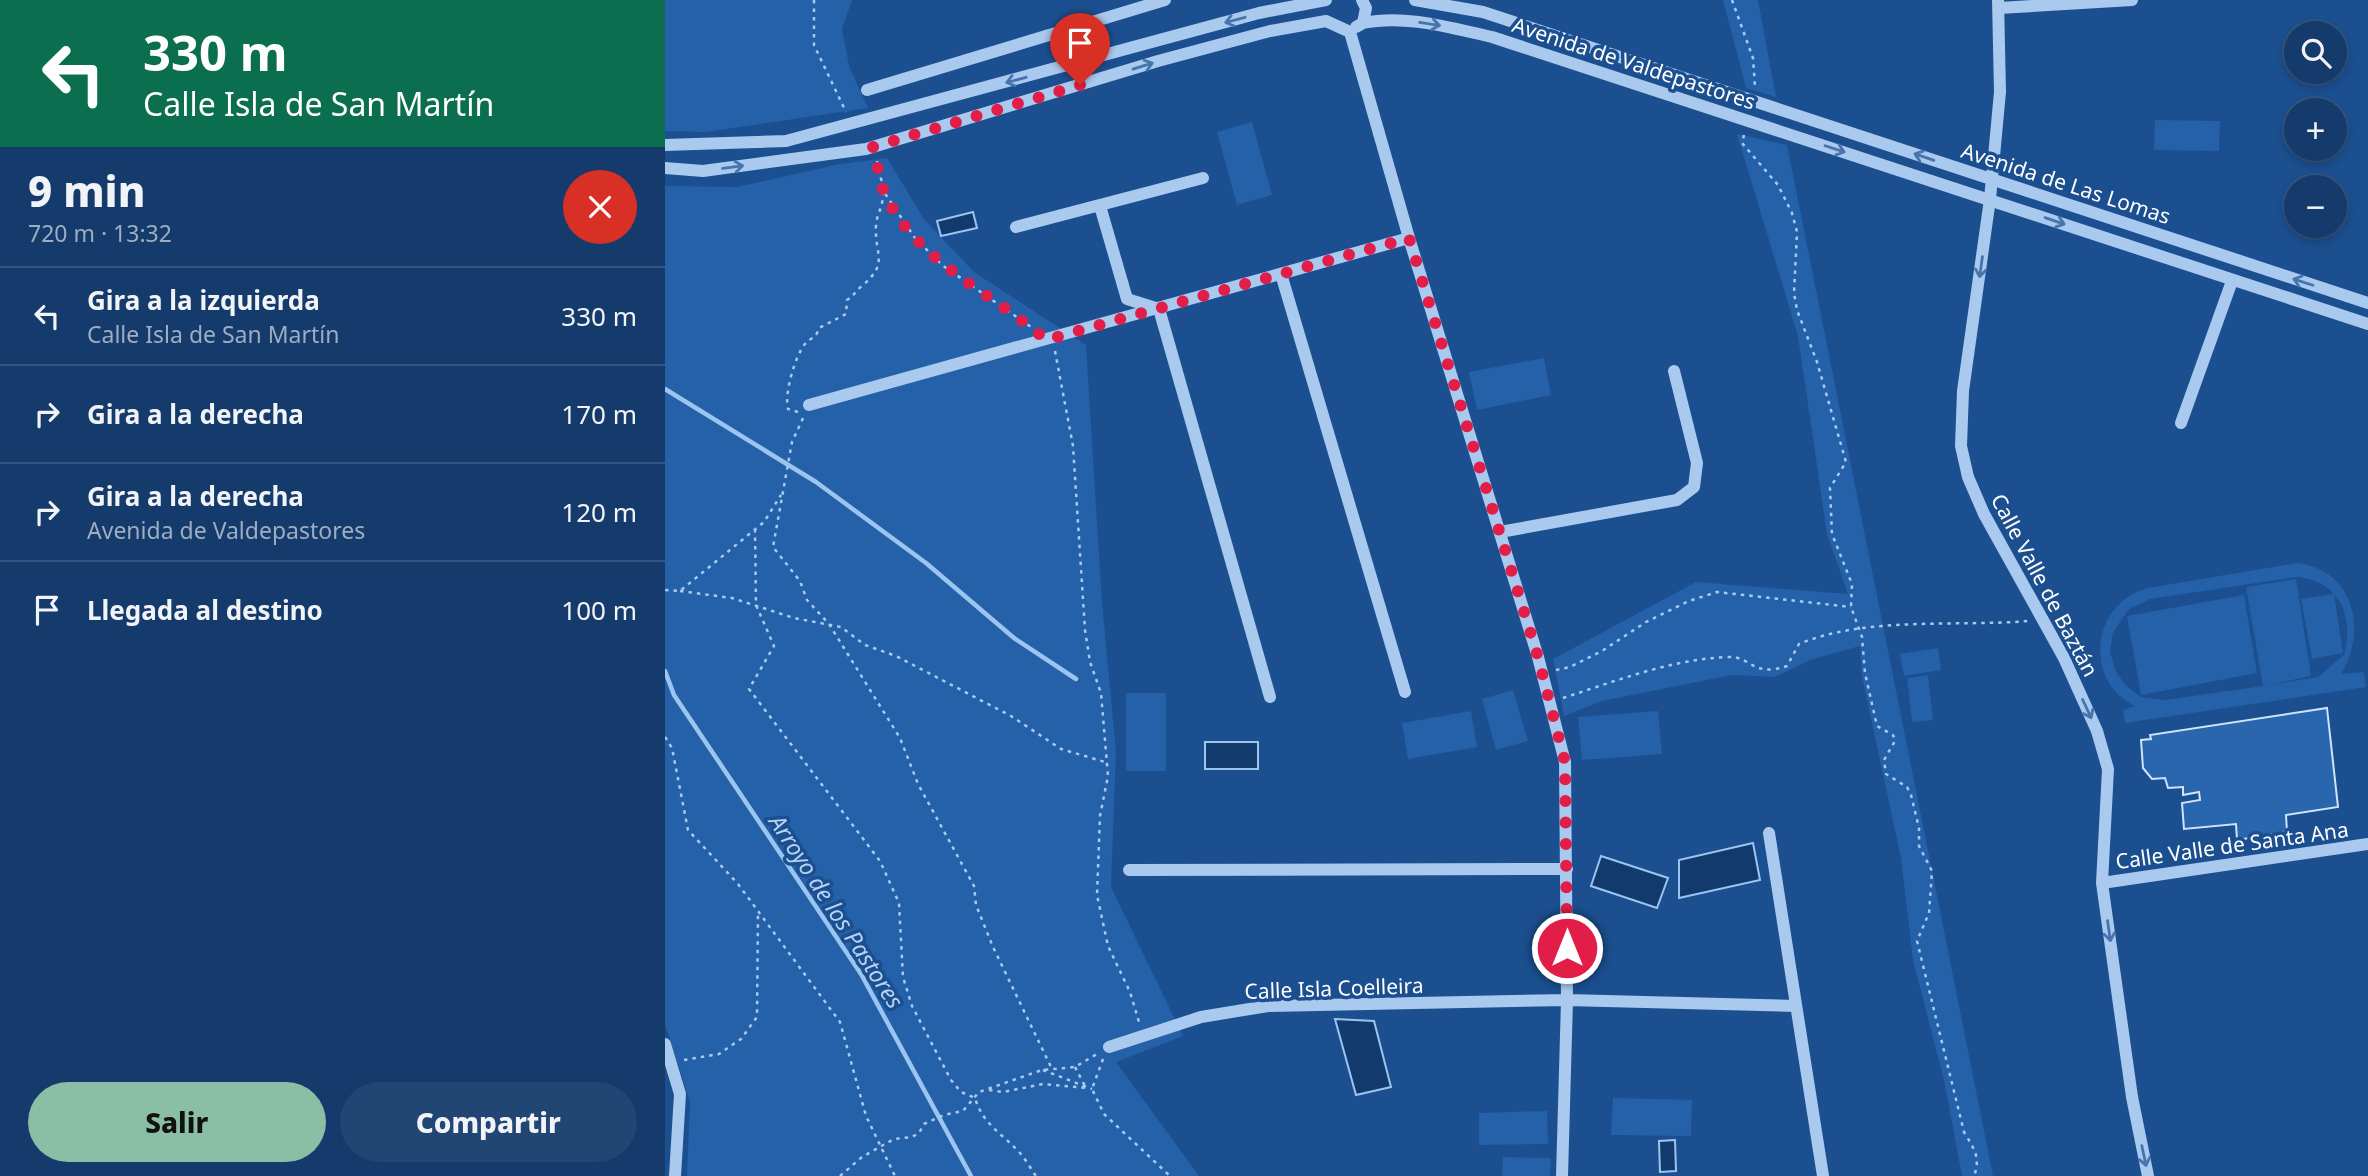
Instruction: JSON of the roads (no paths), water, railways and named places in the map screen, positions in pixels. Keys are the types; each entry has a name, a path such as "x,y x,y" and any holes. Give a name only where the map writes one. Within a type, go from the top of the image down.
{"street":[{"path":"867,90 1165,0"},
{"path":"665,145 786,141 857,124 1259,13 1326,0 1326,21"},
{"path":"1350,32 1363,23 1366,8 1362,0"},
{"name":"Avenida de Valdepastores","path":"1415,0 1483,12 1753,98"},
{"name":"Calle Valle de Baztán","path":"2132,0 1998,4 2000,92 1990,199 1963,391 1961,446 1968,477 1984,514 2042,620 2097,731 2108,769 2109,799 2102,883 2132,1097 2148,1176"},
{"name":"Avenida de Valdepastores","path":"1363,23 1377,20 1429,23 1492,37 1770,128"},
{"path":"665,168 703,171 873,147 1158,61 1270,31 1326,21 1350,32 1409,238 1542,673 1565,762 1567,1000 1562,1176"},
{"name":"Avenida de Las Lomas","path":"1753,98 2368,303"},
{"name":"Avenida de Las Lomas","path":"1770,128 2368,324"},
{"path":"1016,228 1203,178"},
{"path":"1100,205 1127,299 1159,309"},
{"path":"809,405 1409,238"},
{"path":"1282,274 1405,692"},
{"path":"2181,423 2232,281"},
{"path":"1159,309 1271,696"},
{"path":"1500,533 1677,500 1694,487 1696,463 1674,371"},
{"path":"1769,833 1823,1176"},
{"name":"Calle Valle de Santa Ana","path":"2102,883 2368,844"},
{"path":"1129,870 1567,869"},
{"name":"Calle Isla Coelleira","path":"1109,1047 1201,1017 1268,1006 1567,1000 1796,1006"},
{"path":"665,1044 680,1094 675,1176"}],"waterway":[{"path":"665,389 816,482 926,563 1014,638 1076,679"},
{"name":"Arroyo de los Pastores","path":"665,671 674,695 861,974 971,1176"}]}
